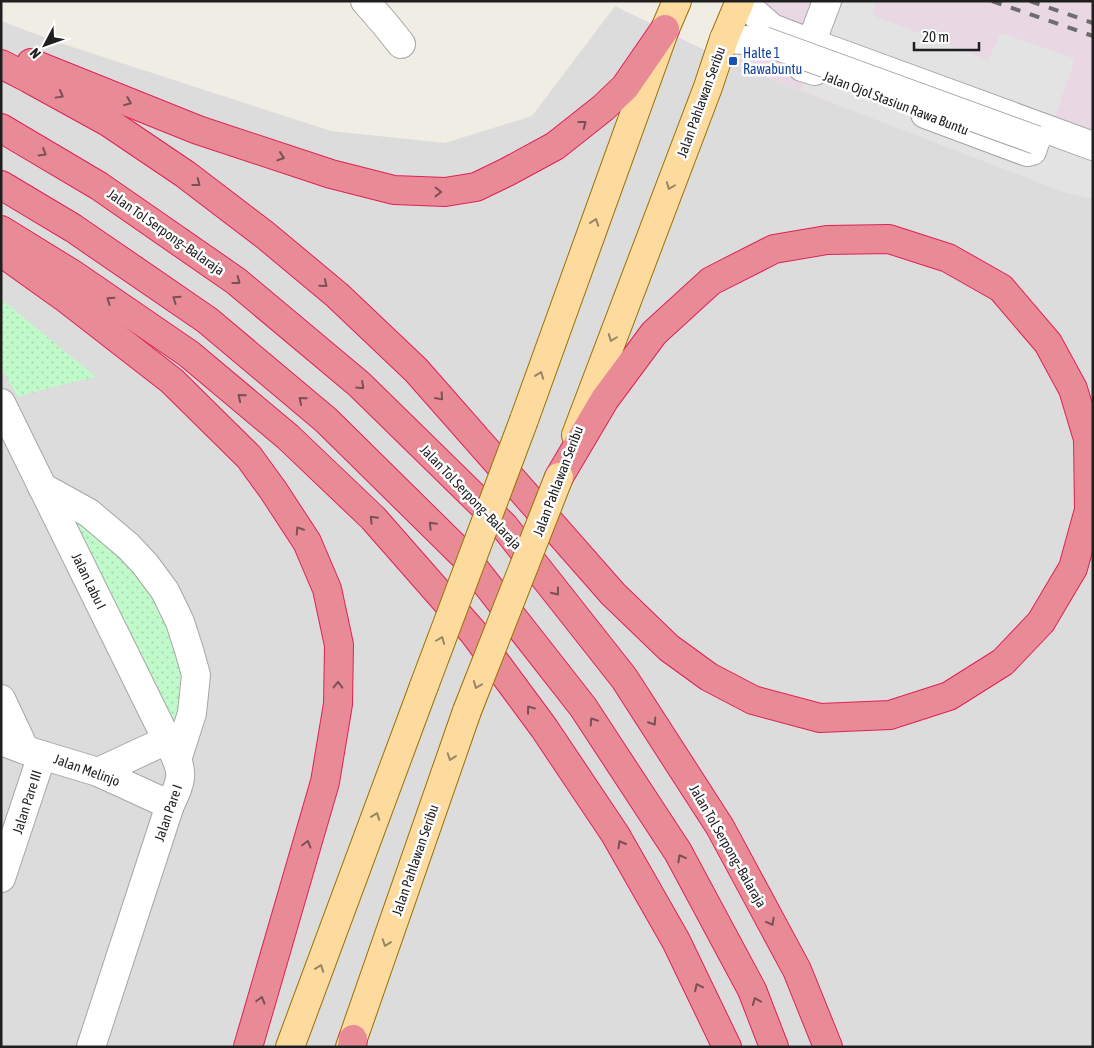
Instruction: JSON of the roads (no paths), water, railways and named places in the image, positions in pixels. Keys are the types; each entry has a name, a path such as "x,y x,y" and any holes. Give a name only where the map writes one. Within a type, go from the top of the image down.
{"highway":[{"path":"1,52 198,130 331,174 394,190 445,192 476,187 555,146 626,87 665,29"},
{"path":"1,64 108,122 185,174 265,235 338,295 416,370 614,594 669,648 708,677 753,700 820,718 890,715 949,696 1003,662 1042,622 1073,568 1089,510 1088,439 1073,389 1048,343 1001,288 948,258 889,239 827,240 774,249 711,281 654,333 605,399 559,477"},
{"name":"Jalan Tol Serpong–Balaraja","path":"1,128 99,186 236,281 359,384 504,526 624,678 720,826 797,970 828,1047"},
{"path":"1,185 73,228 207,320 326,420 467,560 583,707 678,852 752,990 774,1047"},
{"path":"1,230 74,275 189,354 288,437 373,518 473,632 544,728 615,834 676,941 727,1047"},
{"path":"1,252 64,296 172,381 249,457 274,490 307,542 327,589 339,645 338,704 328,763 248,1047"}],"main road":[{"path":"290,1047 524,420 665,29 677,1"},
{"name":"Jalan Pahlawan Seribu","path":"351,1044 467,711 559,477 708,87 733,39 739,4"}],"street":[{"path":"364,1 401,44"},
{"name":"Jalan Ojol Stasiun Rawa Buntu","path":"827,1 802,67 1027,152 1032,151 1038,133"},
{"path":"739,4 772,28 1093,156"},
{"path":"733,39 764,41 1038,133 1093,146"},
{"name":"Jalan Labu I","path":"1,403 172,750"},
{"name":"Jalan Pare I","path":"42,487 89,513 128,546 145,564 165,591 180,622 196,675 192,713 172,750 180,772 180,780 90,1047"},
{"path":"1,699 23,748"},
{"name":"Jalan Melinjo","path":"23,748 98,772 170,805"},
{"name":"Jalan Pare III","path":"1,878 23,748"},
{"path":"98,772 172,750"}],"railway":[{"path":"992,1 1093,36"},
{"path":"1030,1 1093,23"}],"place":[{"name":"Halte 1 Rawabuntu","path":"733,61"}]}
